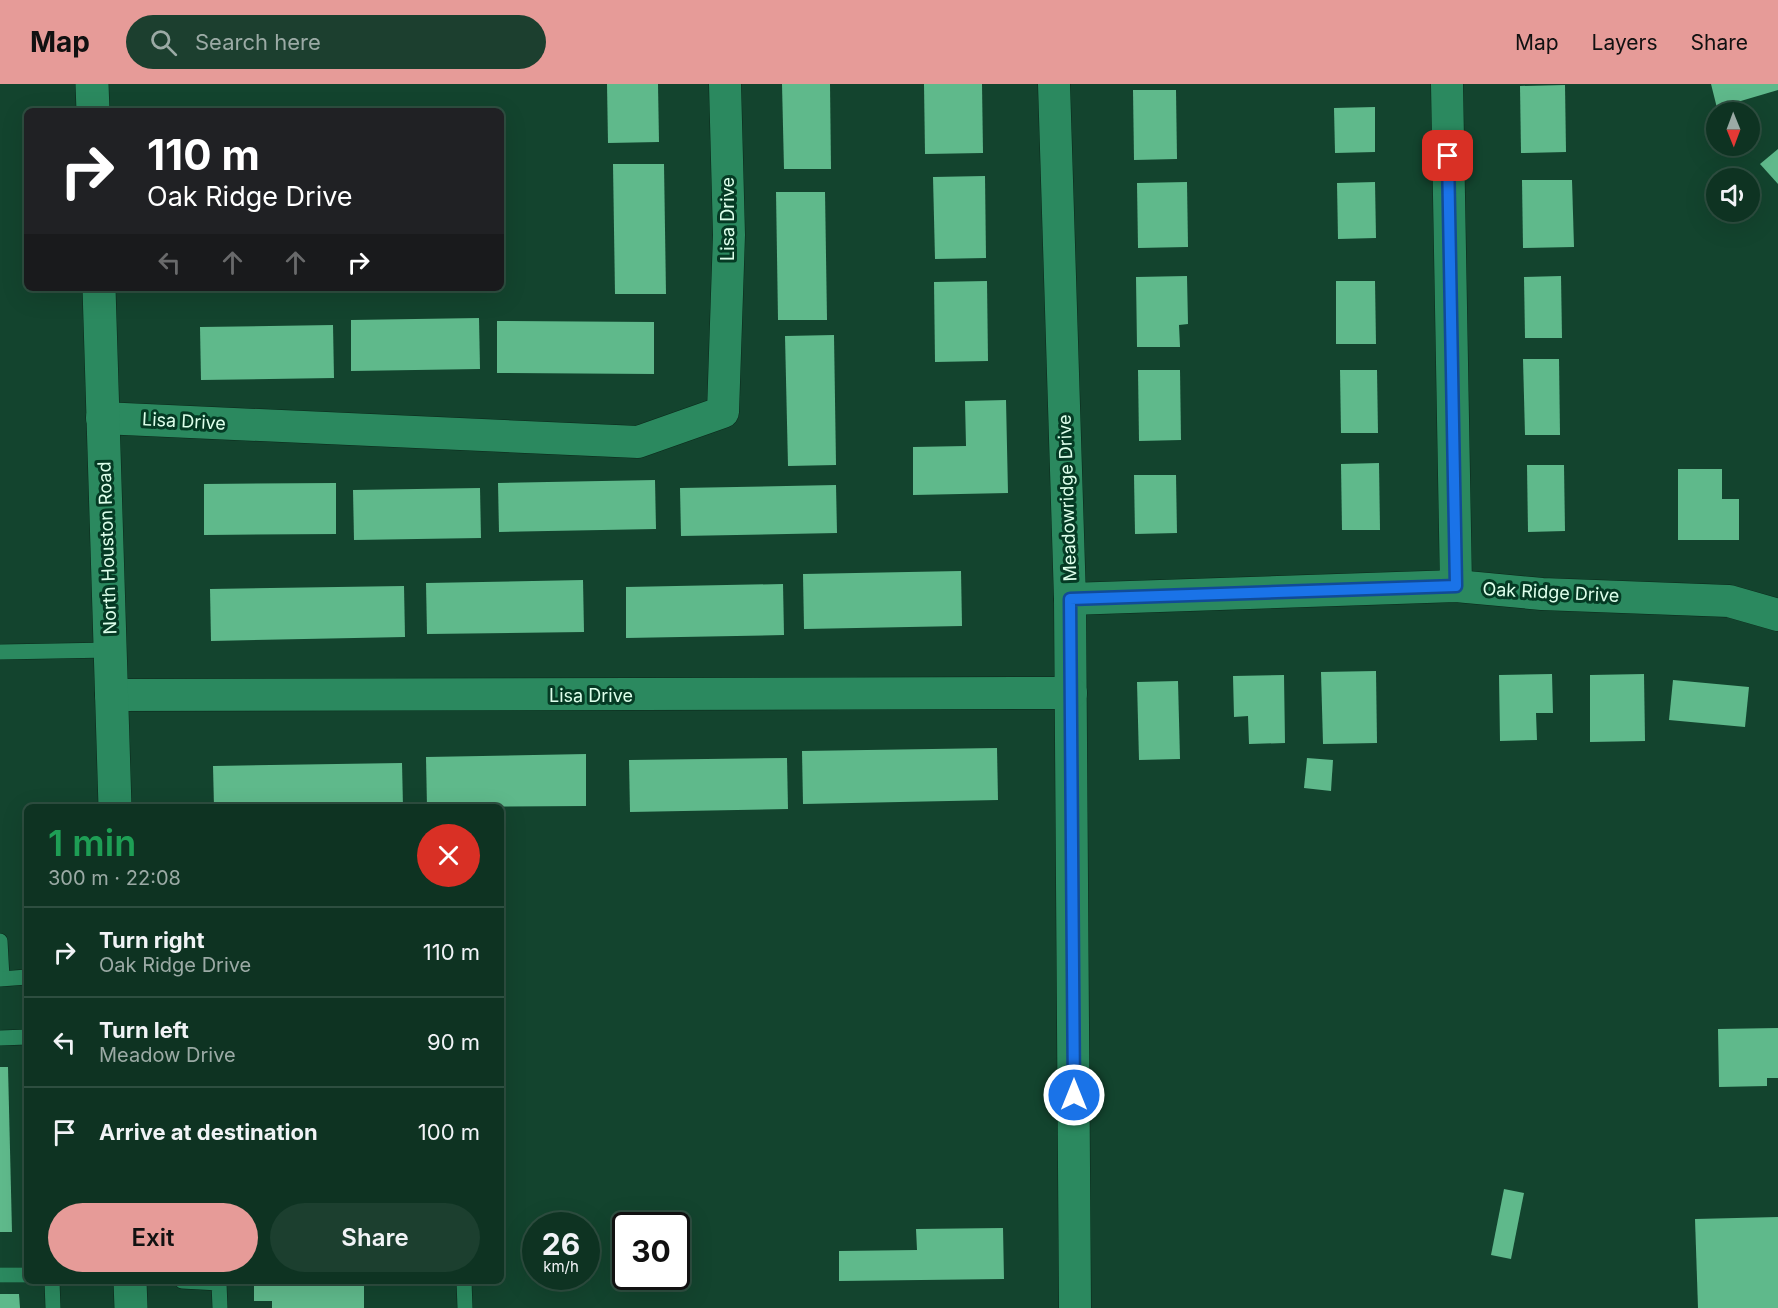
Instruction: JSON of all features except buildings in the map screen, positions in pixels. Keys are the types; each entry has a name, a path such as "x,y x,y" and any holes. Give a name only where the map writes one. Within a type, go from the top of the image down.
{"street":[{"path":"92,84 93,108"},
{"name":"Lisa Drive","path":"102,418 638,442 723,412 729,235 725,84"},
{"name":"Meadowridge Drive","path":"1053,84 1070,599 1075,1308"},
{"path":"1447,84 1456,586"},
{"name":"North Houston Road","path":"99,291 115,804"},
{"name":"Oak Ridge Drive","path":"1070,599 1456,586 1542,594 1729,601 1778,615"},
{"name":"Lisa Drive","path":"111,695 1071,693"},
{"path":"130,1284 131,1308"}],"lane":[{"path":"0,652 110,650"},
{"path":"0,941 1,978 24,978"},
{"path":"0,1038 24,1037"},
{"path":"0,1275 24,1275"},
{"path":"52,1284 53,1308"},
{"path":"219,1284 220,1308"},
{"path":"464,1284 465,1308"}],"route":[{"path":"1074,1095 1070,599 1456,586 1448,156"}]}
